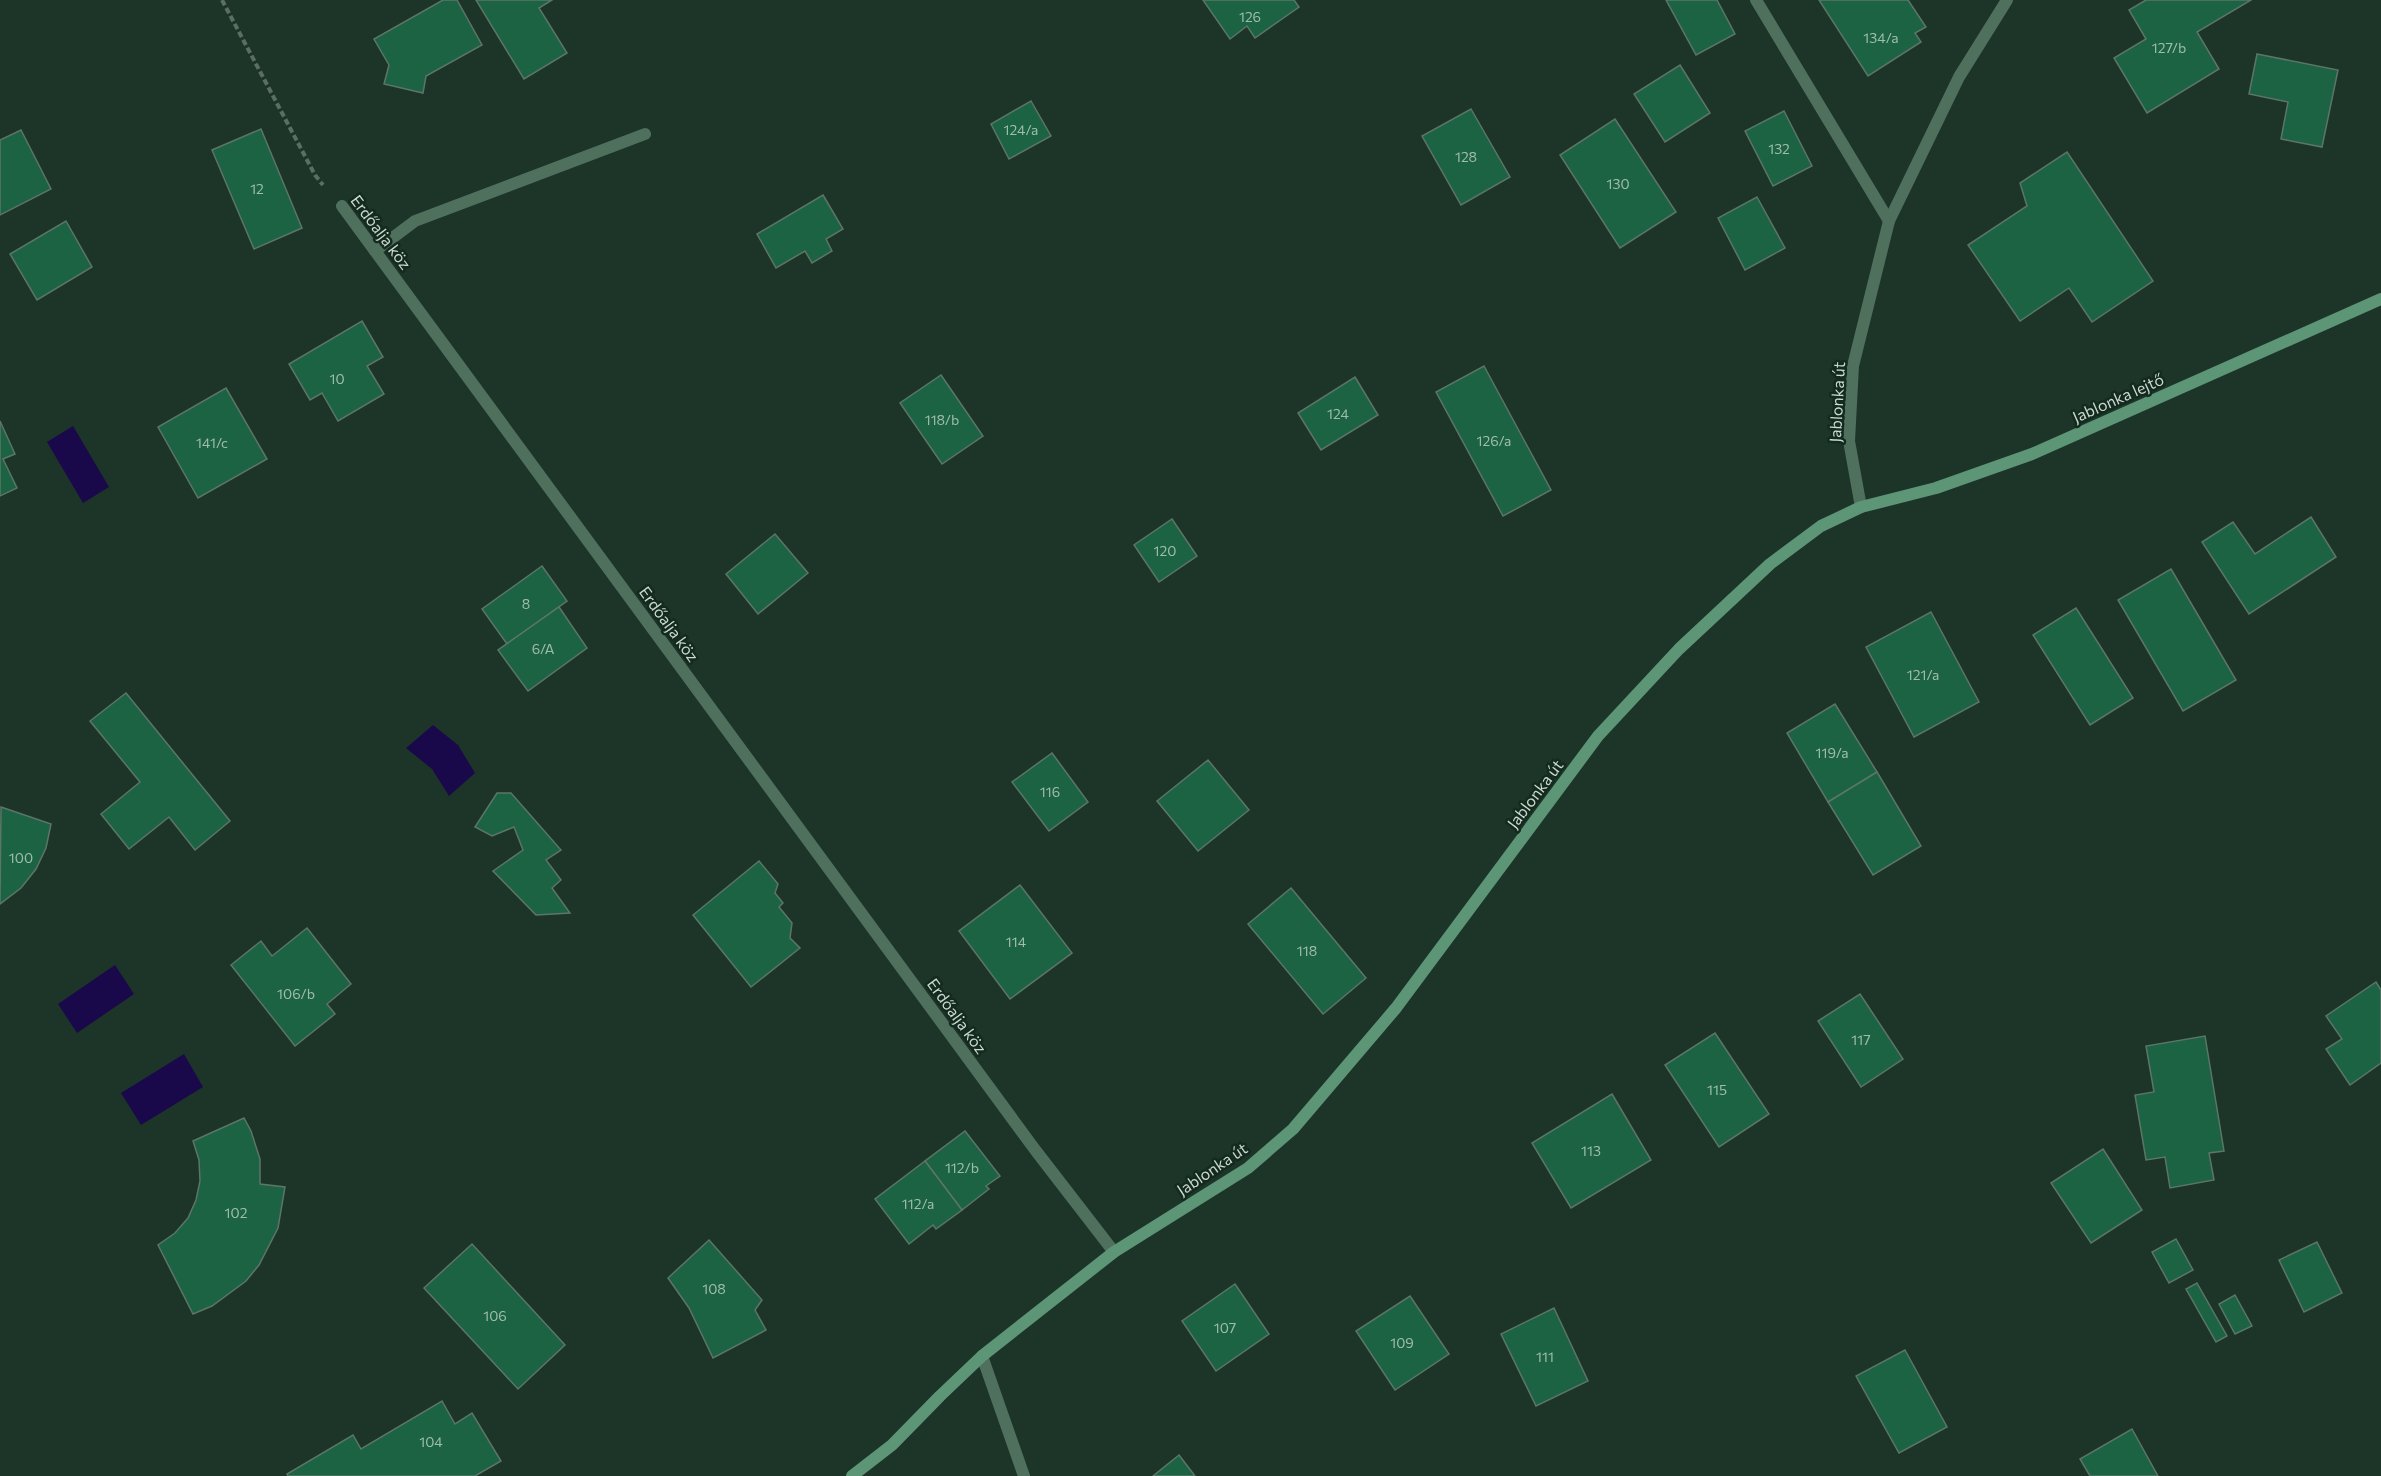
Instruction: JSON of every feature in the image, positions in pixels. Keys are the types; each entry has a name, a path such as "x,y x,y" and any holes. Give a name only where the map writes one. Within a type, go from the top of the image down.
{"street":[{"path":"1756,0 1889,221"},
{"name":"Jablonka út","path":"852,1476 892,1445 982,1356 1114,1252 1248,1168 1293,1129 1396,1008 1598,736 1679,649 1770,564 1821,526 1861,507 1849,441 1853,366 1889,221 1959,77 2007,0"},
{"path":"375,251 415,221 645,134"},
{"name":"Erdőalja köz","path":"342,206 1036,1151 1114,1252"},
{"name":"Jablonka lejtő","path":"1861,507 1936,488 2032,454 2381,299"},
{"path":"982,1356 1024,1476"}],"path":[{"name":"Erdőalja köz","path":"222,0 315,175 342,206"}],"shaded area":[{"path":"73,426 109,487 83,503 47,442"},
{"path":"433,725 458,745 475,773 449,796 432,769 406,748"},
{"path":"115,965 134,994 77,1033 58,1004"},
{"path":"184,1054 203,1087 141,1125 121,1093"}],"building":[{"path":"443,0 457,0 482,45 426,76 423,93 384,84 389,65 374,39"},
{"path":"476,0 552,0 539,8 567,53 524,79"},
{"path":"1203,0 1294,0 1299,7 1255,38 1247,26 1230,39"},
{"path":"1666,0 1717,0 1735,34 1696,55"},
{"path":"1819,0 1908,0 1926,27 1915,33 1921,42 1868,76"},
{"path":"2146,0 2251,0 2197,32 2219,69 2147,113 2114,58 2146,39 2129,10"},
{"path":"2257,54 2338,70 2322,147 2281,139 2288,102 2249,94"},
{"path":"1680,65 1710,113 1665,142 1634,94"},
{"path":"1031,101 1051,136 1009,159 991,124"},
{"path":"1471,109 1510,177 1461,205 1422,136"},
{"path":"1784,111 1812,166 1773,186 1745,131"},
{"path":"1615,119 1676,212 1620,248 1560,155"},
{"path":"261,129 302,228 254,249 212,150"},
{"path":"21,130 51,189 0,215 0,140"},
{"path":"2067,152 2153,281 2092,322 2069,288 2020,321 1968,245 2027,206 2020,183"},
{"path":"823,195 843,229 826,239 832,251 812,263 805,251 776,268 757,234"},
{"path":"1757,197 1785,248 1745,270 1718,218"},
{"path":"66,221 92,267 37,300 10,254"},
{"path":"362,321 383,357 367,366 384,394 338,421 322,393 310,400 289,364"},
{"path":"1484,366 1551,490 1503,516 1436,392"},
{"path":"941,375 983,436 942,464 900,403"},
{"path":"1355,377 1378,415 1321,450 1298,413"},
{"path":"226,388 267,459 198,498 158,427"},
{"path":"0,421 15,454 3,459 17,488 0,496"},
{"path":"2311,517 2336,557 2249,614 2202,542 2233,522 2255,554"},
{"path":"1172,519 1197,556 1159,582 1134,545"},
{"path":"775,534 808,573 758,614 726,574"},
{"path":"542,566 567,601 507,644 482,609"},
{"path":"2171,569 2236,680 2183,711 2118,600"},
{"path":"559,607 587,648 528,691 498,650"},
{"path":"2076,608 2133,698 2090,725 2033,635"},
{"path":"1931,612 1979,702 1914,737 1866,647"},
{"path":"126,693 230,821 195,850 169,817 129,849 101,814 140,782 90,721"},
{"path":"1835,704 1877,772 1828,802 1787,733"},
{"path":"1052,753 1088,802 1049,831 1012,782"},
{"path":"1208,760 1249,810 1198,851 1157,801"},
{"path":"1877,772 1921,846 1873,875 1828,802"},
{"path":"497,793 511,793 561,850 546,860 561,880 552,888 570,913 536,915 493,871 523,850 514,827 492,836 475,827"},
{"path":"1,807 51,824 46,848 36,869 21,888 0,904"},
{"path":"759,861 778,884 775,893 783,903 779,907 792,923 790,938 800,948 751,987 693,915"},
{"path":"1020,885 1072,953 1010,999 959,931"},
{"path":"1291,888 1366,978 1323,1014 1248,924"},
{"path":"307,928 351,984 327,1004 335,1014 295,1046 231,965 261,941 272,956"},
{"path":"2376,982 2381,990 2381,1063 2350,1085 2326,1049 2342,1039 2326,1016"},
{"path":"1860,994 1903,1059 1861,1087 1818,1021"},
{"path":"1715,1033 1769,1114 1719,1147 1665,1065"},
{"path":"2205,1036 2224,1151 2209,1153 2214,1180 2170,1188 2165,1157 2146,1160 2135,1095 2154,1092 2146,1046"},
{"path":"1612,1094 1651,1160 1571,1208 1532,1143"},
{"path":"244,1118 260,1159 260,1184 285,1187 278,1228 259,1265 246,1281 212,1306 193,1314 158,1245 175,1233 188,1218 196,1200 200,1181 199,1160 193,1141"},
{"path":"965,1131 1000,1176 986,1186 989,1189 962,1210 925,1161"},
{"path":"2103,1149 2142,1210 2091,1243 2051,1183"},
{"path":"925,1161 962,1210 936,1229 933,1225 909,1244 875,1199"},
{"path":"2176,1239 2193,1270 2169,1283 2152,1252"},
{"path":"709,1240 762,1300 755,1310 766,1330 713,1358 689,1308 668,1278"},
{"path":"2317,1242 2342,1293 2304,1312 2279,1260"},
{"path":"472,1244 565,1345 518,1389 424,1288"},
{"path":"2197,1283 2227,1336 2216,1342 2186,1289"},
{"path":"1235,1284 1269,1334 1216,1371 1182,1321"},
{"path":"2235,1295 2252,1326 2235,1334 2219,1304"},
{"path":"1410,1296 1449,1354 1395,1390 1356,1331"},
{"path":"1554,1308 1588,1381 1536,1406 1501,1334"},
{"path":"1905,1350 1947,1427 1899,1453 1856,1376"},
{"path":"442,1401 455,1424 472,1413 501,1461 475,1476 288,1476 287,1474 353,1435 361,1449"},
{"path":"2132,1429 2158,1476 2090,1476 2080,1459"},
{"path":"1179,1455 1195,1476 1153,1476"}]}
